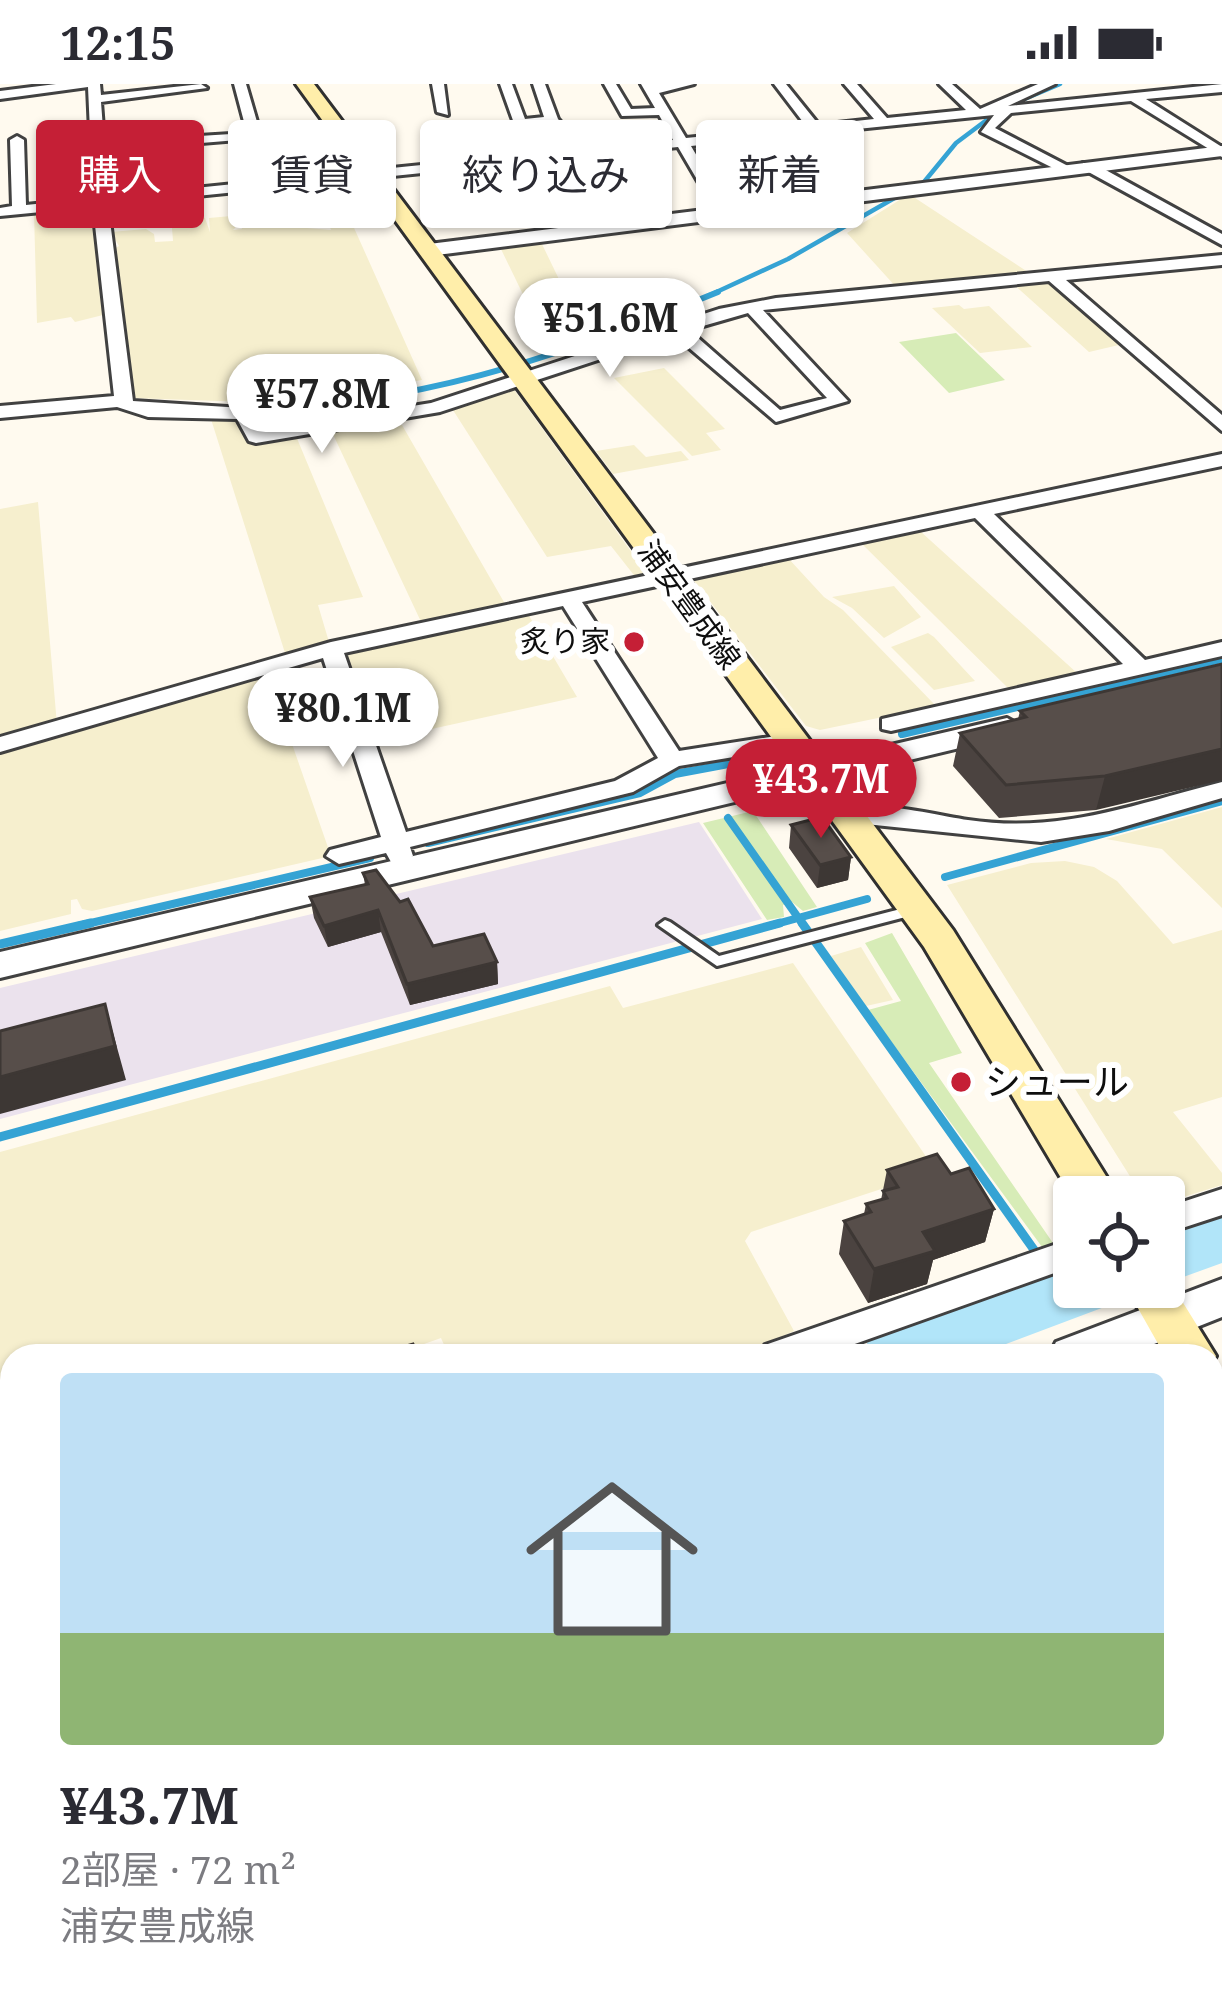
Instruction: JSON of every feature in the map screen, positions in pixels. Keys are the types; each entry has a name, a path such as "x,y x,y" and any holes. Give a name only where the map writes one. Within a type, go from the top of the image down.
{"main road":[{"name":"浦安豊成線","path":"305,84 333,120"},
{"name":"浦安豊成線","path":"396,205 966,980 1083,1176"}],"street":[{"path":"240,84 250,120"},
{"path":"438,84 443,112"},
{"path":"506,84 519,120"},
{"path":"539,84 552,120"},
{"path":"610,84 627,113 663,111"},
{"path":"688,84 650,87 696,166"},
{"path":"780,84 808,120"},
{"path":"850,84 884,123"},
{"path":"945,84 978,113"},
{"path":"978,113 1042,85"},
{"path":"89,88 93,120"},
{"path":"0,95 89,88 201,88"},
{"path":"864,125 1222,88"},
{"path":"1135,98 1221,152"},
{"path":"1006,111 986,129 1063,170"},
{"path":"17,140 19,210"},
{"path":"672,145 696,143"},
{"path":"864,195 1221,152"},
{"path":"1088,166 1222,240"},
{"path":"0,212 36,208"},
{"path":"429,250 696,215"},
{"path":"103,228 125,404"},
{"path":"0,412 125,404 243,414 252,433 272,437 434,408 517,370 752,308 1222,260"},
{"path":"1050,274 1222,425"},
{"path":"677,329 776,416 839,401 752,308"},
{"path":"0,745 259,667 1222,460"},
{"path":"980,512 1139,668"},
{"path":"570,600 672,760"},
{"path":"891,724 1222,649"},
{"path":"332,651 400,855"},
{"path":"339,856 400,855 814,773 1222,675"},
{"path":"0,965 624,788 672,760 789,742"},
{"path":"846,814 880,813 966,830 1045,834 1222,790"},
{"path":"1185,1214 1222,1202"},
{"path":"812,1344 1053,1259"},
{"path":"1105,1344 1222,1298"}],"lane":[{"path":"665,925 717,962 916,910"}],"shaded area":[{"path":"909,194 1031,274 896,287 847,233 864,228 864,222"},
{"path":"34,213 36,228 98,228 107,314 75,322 71,317 37,323"},
{"path":"228,216 228,228 233,230 354,228 422,380 368,390 367,397 310,404 131,398 112,250 119,246 111,232 146,229 154,234 155,242 173,241 172,228 204,228 204,217 210,232 209,218"},
{"path":"540,240 585,333 548,346 499,245"},
{"path":"1051,280 1123,344 1089,352 1010,281"},
{"path":"959,305 964,309 989,306 1032,347 980,353 932,308"},
{"path":"664,368 725,429 706,433 721,450 692,456 614,378"},
{"path":"513,388 651,579 637,579 611,546 547,557 451,407"},
{"path":"210,416 235,417 255,445 296,436 363,597 318,605 329,642 285,653"},
{"path":"384,421 387,427 402,425 508,609 423,626 331,430"},
{"path":"634,445 646,457 681,451 689,460 613,474 596,451"},
{"path":"38,502 57,725 0,741 0,509"},
{"path":"920,531 1077,673 1008,688 862,544"},
{"path":"788,558 936,706 820,730 806,726 692,578"},
{"path":"894,586 921,617 884,638 852,608 832,597"},
{"path":"528,614 577,697 377,741 345,653"},
{"path":"928,633 975,681 934,690 891,647"},
{"path":"267,672 331,856 92,911 82,909 77,899 71,900 71,914 0,931 0,748"},
{"path":"1222,807 1222,908 1162,849 1106,839"},
{"path":"699,822 762,919 0,1119 0,988"},
{"path":"1065,861 1094,867 1117,881 1173,944 1222,930 1222,1097 1173,1112 1222,1173 1222,1185 1185,1196 1185,1176 1130,1176 947,885 1031,863"},
{"path":"861,947 893,1000 866,1006 831,956"},
{"path":"793,963 936,1171 751,1232 745,1241 794,1331 765,1344 444,1344 441,1338 424,1344 0,1344 0,1152 610,986 623,1008"}],"green space":[{"path":"956,333 1005,380 949,393 899,342"},
{"path":"753,811 817,907 803,911 792,902 783,905 784,917 767,920 703,823"},
{"path":"892,933 962,1053 929,1063 1053,1247 1045,1251 868,1010 901,1001 865,943"}],"building":[{"path":"1222,664 1222,749 1105,776 1006,785 960,733 1026,717 1020,711"},
{"path":"822,817 851,857 820,865 791,825"},
{"path":"376,870 400,902 408,899 433,946 484,934 497,962 407,984 378,910 324,926 310,897 368,884 363,873"},
{"path":"105,1004 115,1046 0,1077 0,1031"},
{"path":"937,1154 951,1174 969,1168 994,1209 923,1232 935,1251 874,1269 844,1221 871,1212 866,1204 887,1198 883,1191 898,1187 887,1170"}],"waterway":[{"path":"1010,105 1060,84"},
{"path":"924,182 956,143 992,116"},
{"path":"710,295 788,259 905,192"},
{"path":"233,408 359,400 481,375 600,338 718,292"},
{"path":"902,734 1222,659"},
{"path":"428,843 640,793 675,774 739,762"},
{"path":"945,877 1222,801"},
{"path":"728,818 798,918"},
{"path":"78,926 370,858"},
{"path":"798,918 867,899"},
{"path":"769,926 798,918"},
{"path":"798,918 804,926"},
{"path":"78,926 91,923"},
{"path":"0,1137 780,923"},
{"path":"802,923 1037,1254"},
{"path":"0,944 78,926"},
{"path":"1185,1250 1222,1237"},
{"path":"1050,1274 1053,1279"},
{"path":"928,1344 1053,1298"}],"place":[{"name":"炙り家","path":"634,642"},
{"name":"シュール","path":"961,1082"}]}
